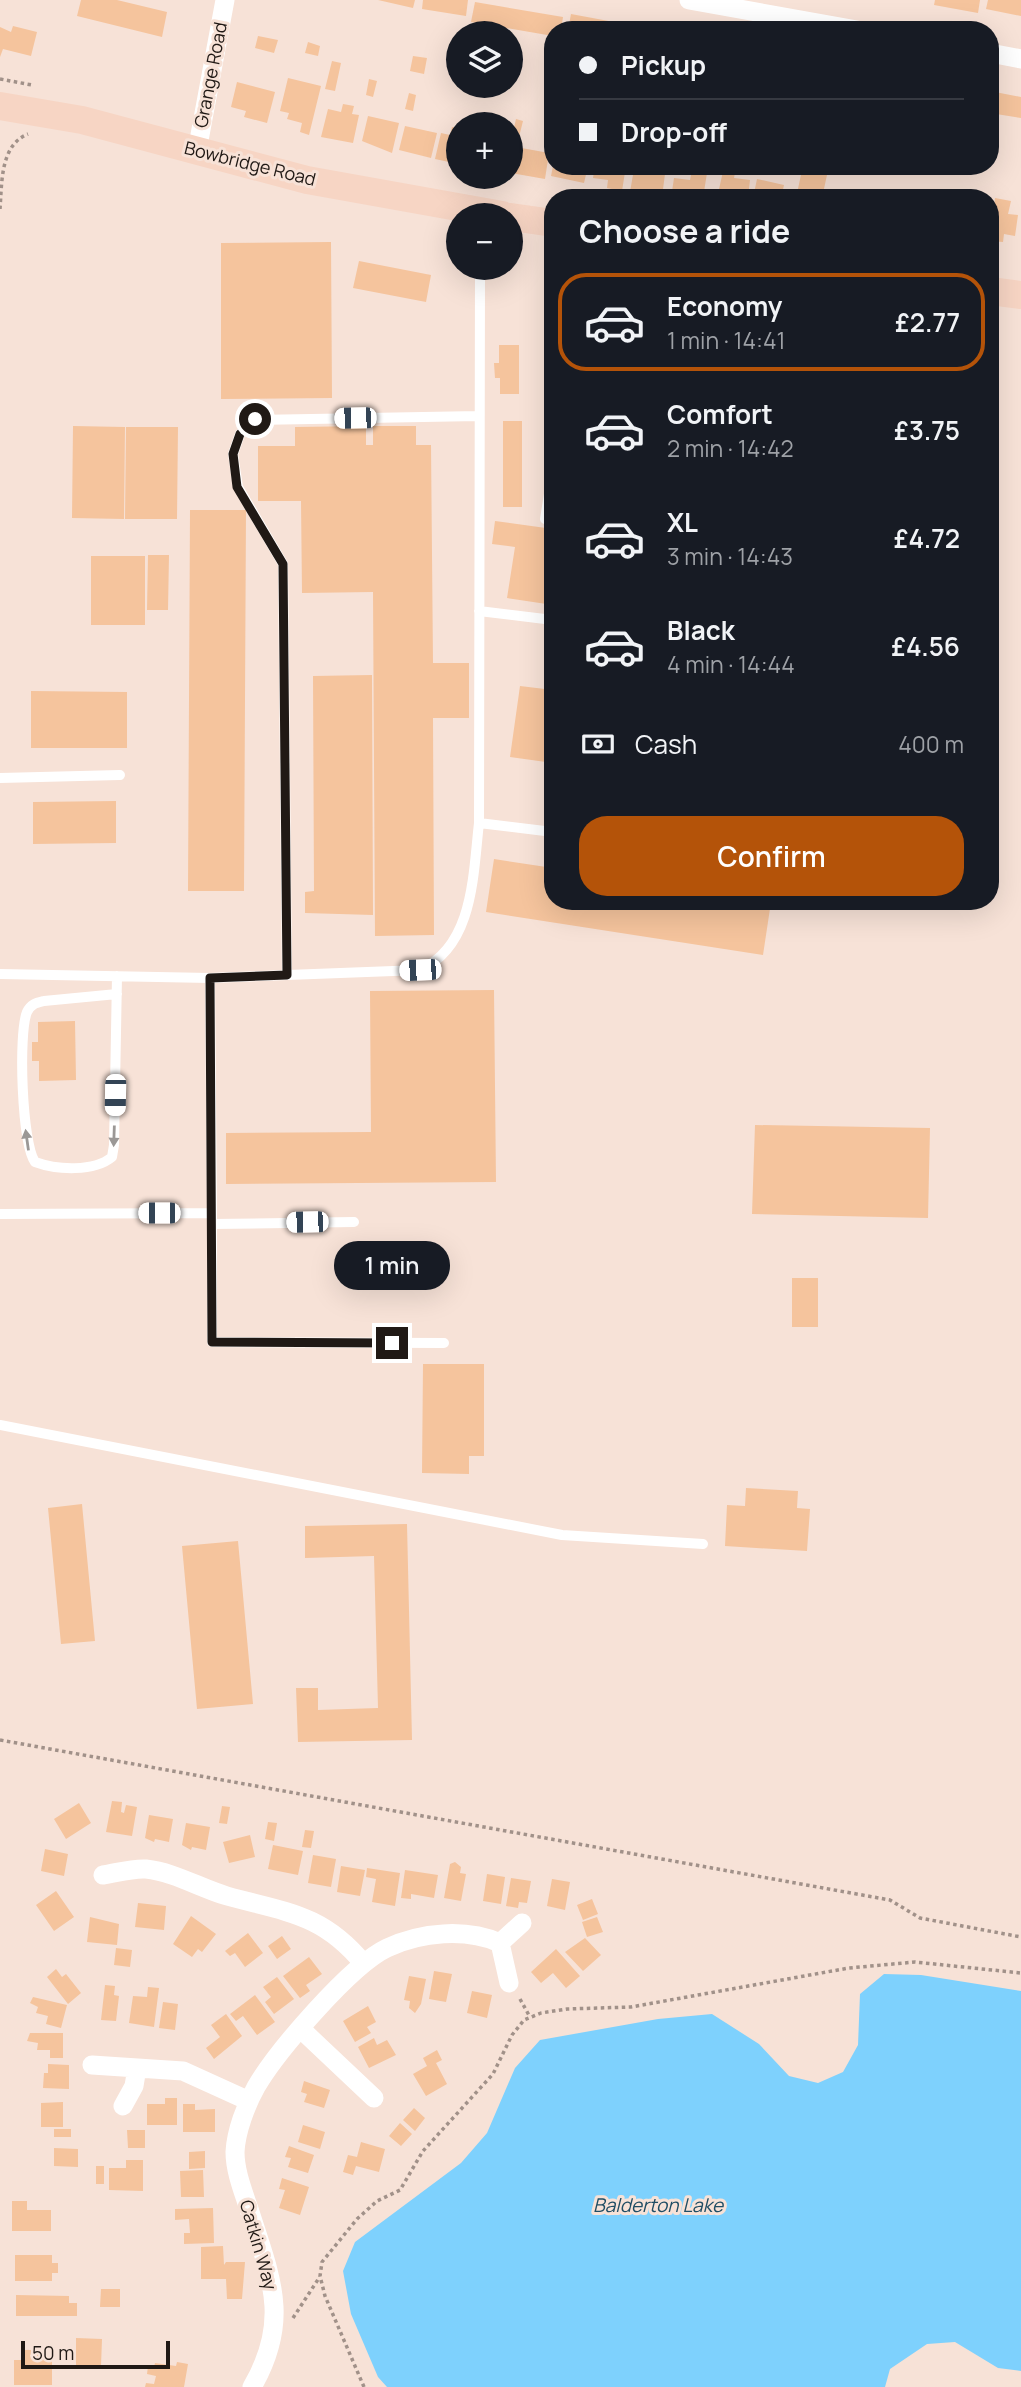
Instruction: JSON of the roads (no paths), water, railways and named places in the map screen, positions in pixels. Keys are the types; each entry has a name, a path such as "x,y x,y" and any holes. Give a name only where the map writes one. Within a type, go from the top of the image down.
{"street":[{"name":"Grange Road","path":"197,151 225,0"},
{"path":"689,0 807,21"},
{"path":"999,55 1021,59"},
{"name":"Bowbridge Road","path":"0,106 69,116 307,180 446,206"},
{"path":"523,219 544,222"},
{"path":"999,292 1021,295"},
{"path":"103,1875 144,1869 182,1878 226,1896 275,1906 318,1923 349,1947 363,1964"},
{"path":"509,1983 500,1943 522,1923"},
{"name":"Catkin Way","path":"252,2387 271,2349 276,2325 267,2268 236,2163 236,2142 249,2101 265,2073 302,2030 363,1964 387,1948 449,1933 483,1936 500,1943"},
{"path":"302,2030 374,2098"},
{"path":"92,2065 183,2071 249,2101"},
{"path":"123,2106 134,2086 137,2068"}],"lane":[{"path":"0,974 210,978 420,970 438,962 454,943 466,914 479,823 480,280"},
{"path":"287,975 283,564 237,487 233,454 240,434 255,419 480,416"},
{"path":"479,611 544,619"},
{"path":"0,778 120,775"},
{"path":"479,823 544,831"},
{"path":"117,976 117,994 112,1157 103,1165 67,1167 35,1162 29,1153 25,1128 23,1045 27,1012 33,1004 44,1001 117,994"},
{"path":"210,978 212,1342 444,1343"},
{"path":"0,1214 355,1222"},
{"path":"0,1425 562,1535 703,1544"}],"water":[{"name":"Balderton Lake","path":"884,1974 921,1975 1021,1991 1021,2371 998,2368 955,2342 927,2344 890,2369 885,2387 387,2387 378,2377 351,2314 343,2271 355,2242 461,2163 487,2133 515,2068 540,2040 658,2019 712,2014 759,2044 789,2076 818,2083 843,2072 858,2045 860,1994"}]}
